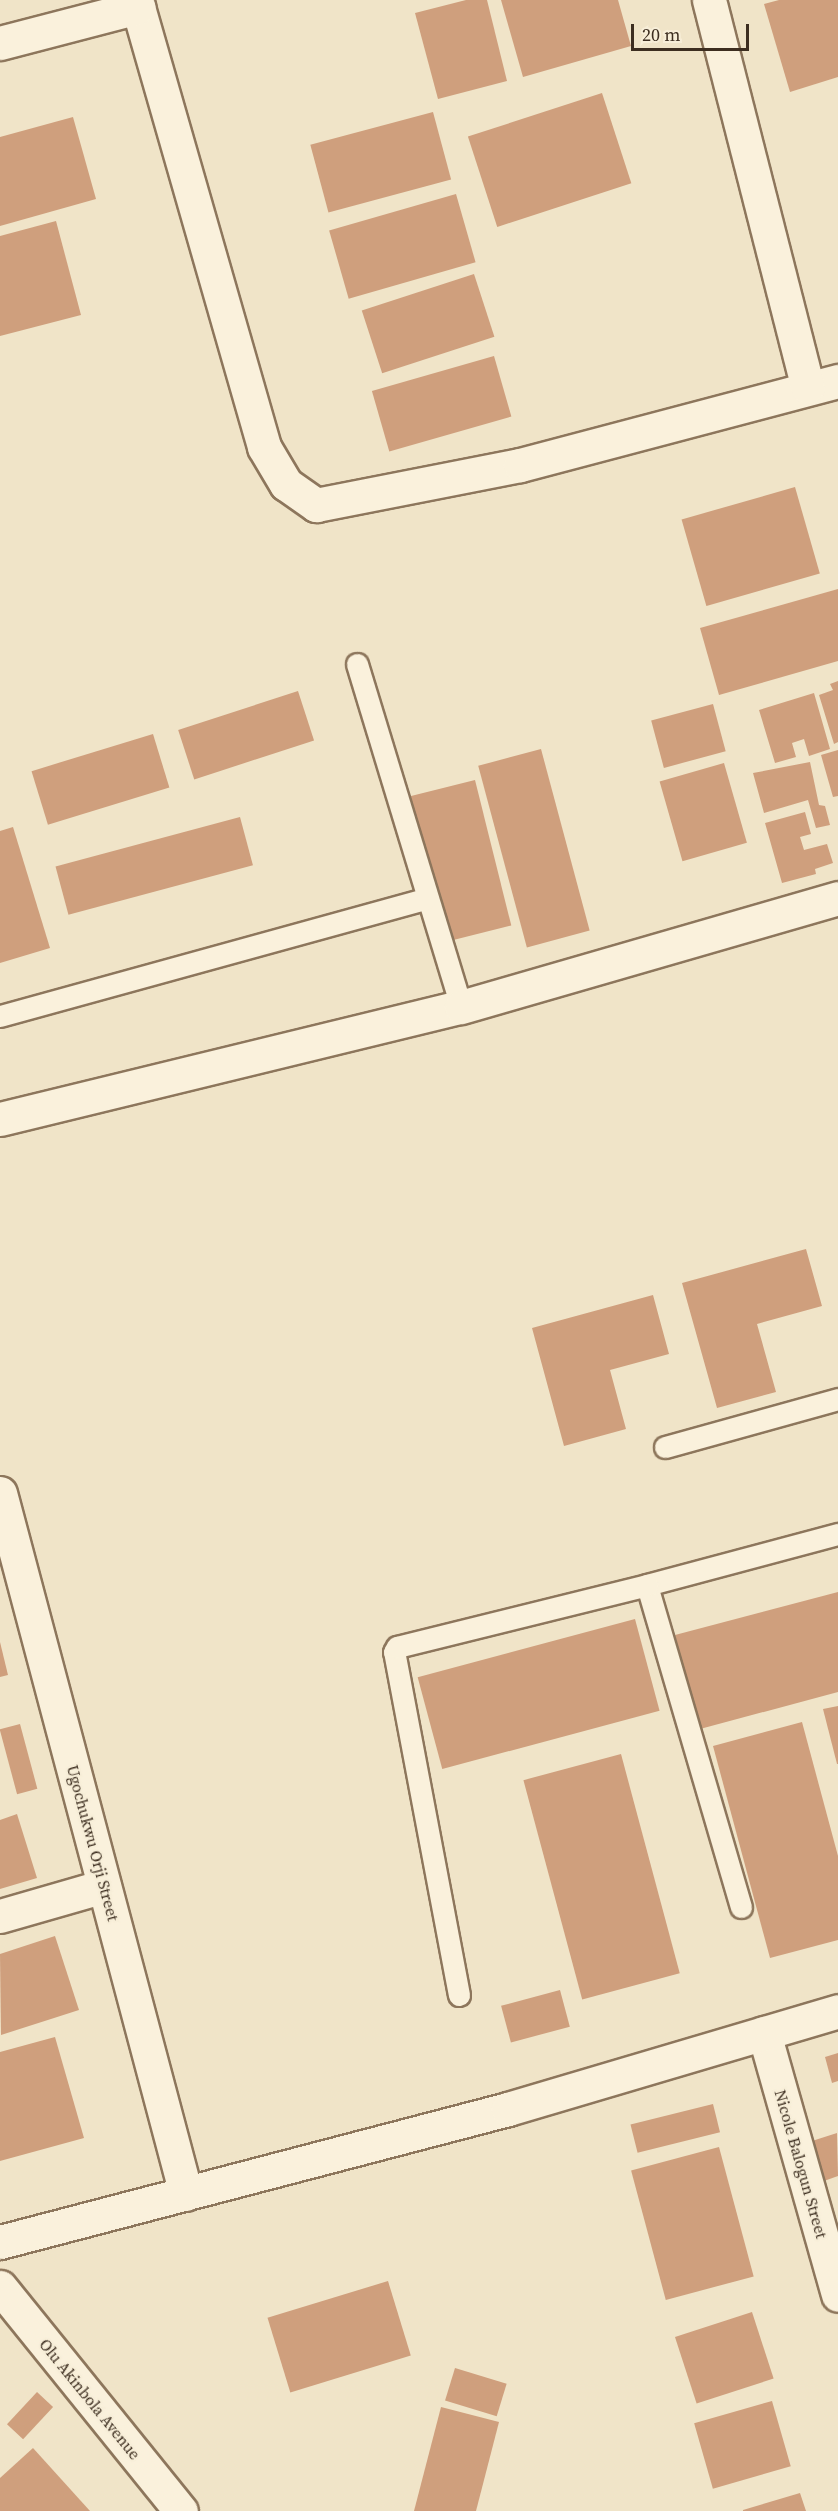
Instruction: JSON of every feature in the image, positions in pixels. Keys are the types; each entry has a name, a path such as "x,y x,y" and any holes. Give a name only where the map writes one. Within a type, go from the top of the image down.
{"street":[{"path":"0,43 137,4 264,447 286,484 316,505 520,465 823,384 709,0"},
{"path":"0,1119 460,1007 838,898"},
{"name":"Ugochukwu Orji Street","path":"0,1493 11,1579 104,1886 186,2194"},
{"path":"0,1916 104,1886"},
{"path":"0,2242 508,2109 838,2011"},
{"name":"Nicole Balogun Street","path":"764,2033 838,2295"},
{"name":"Olu Akinbola Avenue","path":"0,2287 181,2511"}],"lane":[{"path":"357,664 425,899 460,1007"},
{"path":"0,1016 425,899"},
{"path":"665,1447 838,1399"},
{"path":"459,1995 394,1652 397,1647 647,1585 838,1534"},
{"path":"647,1585 741,1907"}],"building":[{"path":"466,0 487,0 507,81 438,99 415,13"},
{"path":"501,0 618,0 631,46 523,77"},
{"path":"779,0 838,0 838,77 790,92 764,4"},
{"path":"602,93 631,183 497,227 468,137"},
{"path":"433,112 451,180 328,212 310,145"},
{"path":"73,117 96,199 0,226 0,137"},
{"path":"456,194 476,262 349,299 329,230"},
{"path":"56,221 81,315 0,336 0,236"},
{"path":"474,274 494,337 382,373 362,310"},
{"path":"494,356 511,417 389,452 372,391"},
{"path":"795,487 820,574 706,606 682,520"},
{"path":"838,589 838,661 719,695 700,628"},
{"path":"838,681 838,742 834,744 819,695 833,690 830,684"},
{"path":"298,691 314,740 194,779 178,730"},
{"path":"814,693 830,749 809,756 804,739 792,743 796,757 775,763 759,710"},
{"path":"713,704 726,751 664,768 651,721"},
{"path":"153,734 169,788 48,825 32,771"},
{"path":"541,749 590,931 527,947 478,766"},
{"path":"838,750 838,796 833,797 821,755"},
{"path":"810,762 819,805 825,806 830,825 816,828 808,800 764,813 753,773"},
{"path":"724,763 747,843 682,861 660,781"},
{"path":"475,780 511,926 442,943 406,797"},
{"path":"805,812 811,834 800,837 804,850 827,844 833,863 815,869 816,874 782,883 765,823"},
{"path":"240,817 253,865 68,915 56,866"},
{"path":"13,827 50,948 0,963 0,831"},
{"path":"806,1249 822,1306 757,1324 776,1392 717,1408 682,1283"},
{"path":"653,1295 669,1354 610,1370 626,1429 564,1446 532,1328"},
{"path":"838,1592 838,1692 700,1729 675,1635"},
{"path":"635,1619 660,1711 442,1769 418,1677"},
{"path":"0,1642 8,1675 0,1677"},
{"path":"838,1706 838,1764 837,1764 823,1709"},
{"path":"802,1722 838,1856 838,1940 770,1958 713,1746"},
{"path":"20,1724 37,1789 17,1794 0,1729"},
{"path":"621,1754 680,1973 582,1999 523,1780"},
{"path":"17,1814 37,1878 0,1889 0,1820"},
{"path":"55,1936 79,2010 1,2035 0,1954"},
{"path":"560,1990 570,2027 511,2042 501,2006"},
{"path":"55,2037 84,2138 0,2161 0,2052"},
{"path":"838,2053 838,2081 832,2083 825,2057"},
{"path":"713,2104 720,2132 638,2153 631,2125"},
{"path":"837,2133 838,2176 824,2181 812,2141"},
{"path":"719,2147 754,2276 666,2300 631,2171"},
{"path":"388,2281 411,2356 290,2392 268,2318"},
{"path":"752,2312 774,2379 697,2404 675,2337"},
{"path":"455,2368 507,2384 497,2416 445,2401"},
{"path":"37,2392 53,2407 23,2439 7,2424"},
{"path":"772,2401 791,2466 713,2489 694,2423"},
{"path":"441,2407 499,2422 476,2511 414,2511"},
{"path":"33,2448 90,2511 0,2511 0,2478"},
{"path":"800,2493 806,2511 743,2511 743,2510"}]}
